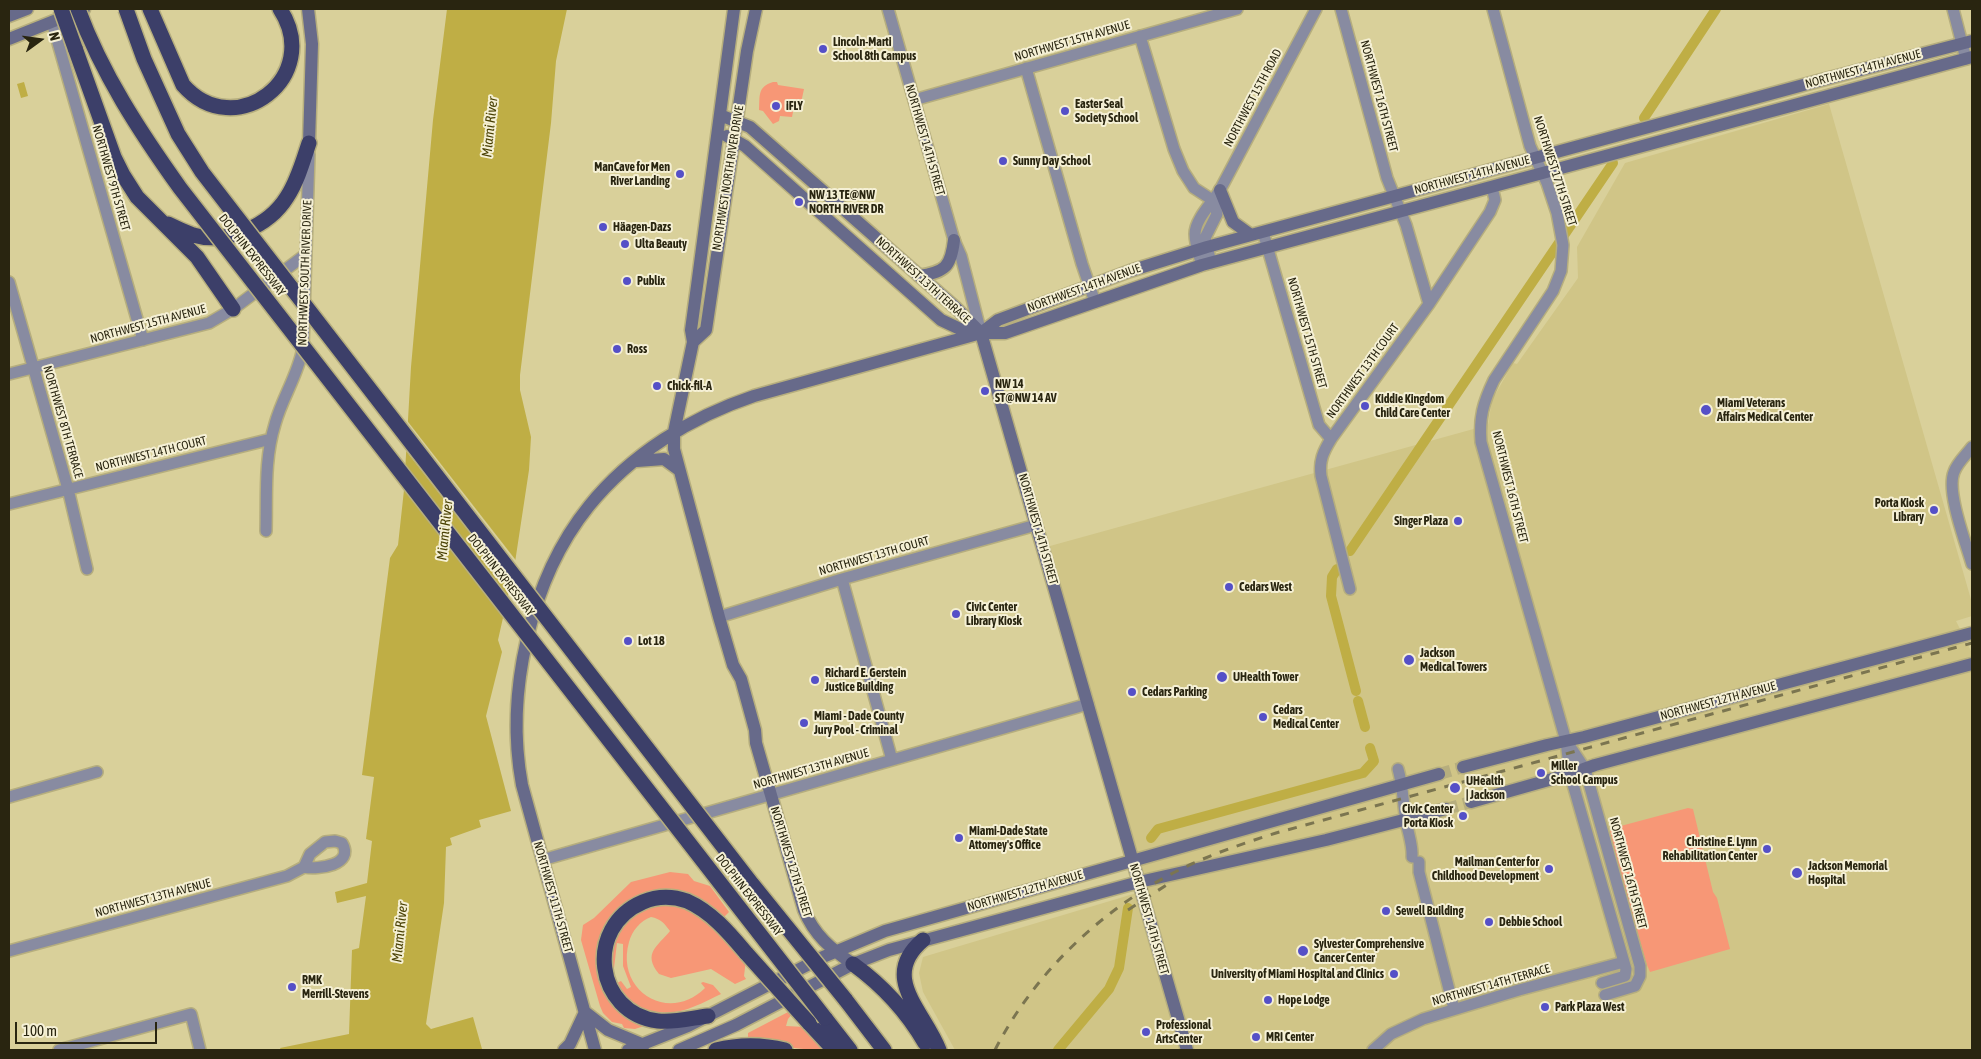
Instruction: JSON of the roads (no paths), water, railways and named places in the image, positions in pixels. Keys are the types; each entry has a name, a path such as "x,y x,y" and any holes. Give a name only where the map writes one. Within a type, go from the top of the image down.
{"highway":[{"path":"61,9 114,156 137,197 198,257 233,310"},
{"name":"DOLPHIN EXPRESSWAY","path":"78,9 105,71 153,150 180,188 850,1050"},
{"name":"DOLPHIN EXPRESSWAY","path":"126,9 144,59 178,134 202,172 752,884 884,1050"},
{"path":"150,9 184,85 190,93 201,100 220,107 231,108 244,106 264,98 283,79 292,55 292,41 288,21 280,9"},
{"path":"156,217 195,235 217,237 242,232 264,222 279,209 292,190 309,143"},
{"path":"708,1016 669,1022 658,1021 636,1013 621,1002 612,990 604,966 604,951 612,928 627,911 639,904 658,898 679,899 693,904 712,916 834,1050"},
{"path":"923,940 908,956 903,972 904,984 939,1050"},
{"path":"853,964 904,1011 931,1050"},
{"path":"716,1050 742,1045 755,1045 785,1050"}],"main road":[{"path":"9,16 27,9"},
{"path":"9,39 84,9"},
{"name":"NORTHWEST SOUTH RIVER DRIVE","path":"308,9 312,44 309,143"},
{"name":"NORTHWEST NORTH RIVER DRIVE","path":"674,432 692,342 691,330 734,9"},
{"path":"747,50 748,9"},
{"name":"NORTHWEST NORTH RIVER DRIVE","path":"692,342 706,330 747,50 756,9"},
{"name":"NORTHWEST 14TH AVENUE","path":"981,333 998,320 1150,264 1202,248 1967,42"},
{"name":"NORTHWEST 14TH AVENUE","path":"674,432 754,396 981,333 1005,333 1207,264 1969,58"},
{"name":"NORTHWEST 13TH TERRACE","path":"720,114 750,127 956,308 981,333"},
{"name":"NORTHWEST 13TH TERRACE","path":"718,131 745,146 941,320 960,329 981,333"},
{"path":"1217,195 1233,222 1257,233"},
{"path":"919,276 935,273 946,267 951,260 954,240"},
{"name":"NORTHWEST 14TH STREET","path":"981,333 1187,1050"},
{"path":"634,462 674,432"},
{"name":"NORTHWEST 12TH STREET","path":"674,432 674,449 679,470 719,617 733,665 741,679 755,730 756,743 808,920 821,939 835,952 853,964"},
{"path":"634,462 664,459 679,470"},
{"name":"NORTHWEST 11TH STREET","path":"595,1050 522,786 517,742 517,705 521,670 530,626 554,564 574,527 599,495 634,462"},
{"name":"NORTHWEST 12TH AVENUE","path":"1463,768 1972,633"},
{"path":"1471,802 1585,769 1972,664"},
{"name":"NORTHWEST 12TH AVENUE","path":"628,1050 644,1045 708,1016 835,952 885,931 1439,774"},
{"name":"NORTHWEST 12TH AVENUE","path":"679,1050 736,1025 868,957 923,940 1139,882 1317,842 1446,809"},
{"path":"564,1050 572,1039 585,1012 614,1033 644,1045"}],"street":[{"name":"NORTHWEST 14TH STREET","path":"888,9 954,240 961,256 981,333"},
{"name":"NORTHWEST 15TH AVENUE","path":"914,100 1237,9"},
{"name":"NORTHWEST 15TH ROAD","path":"1207,264 1202,248 1217,214 1217,195 1316,9"},
{"name":"NORTHWEST 16TH STREET","path":"1341,9 1387,178 1401,212 1429,304"},
{"name":"NORTHWEST 17TH STREET","path":"1493,9 1530,146 1549,186 1562,234 1563,255"},
{"path":"1953,9 1967,42 1969,58"},
{"name":"NORTHWEST 9TH STREET","path":"52,22 143,340"},
{"path":"1140,36 1174,149 1183,171 1194,188 1217,195"},
{"path":"1026,68 1095,302"},
{"name":"NORTHWEST SOUTH RIVER DRIVE","path":"266,531 266,471 270,439 281,406 296,374 303,348 309,143"},
{"name":"NORTHWEST 13TH COURT","path":"1350,589 1319,467 1323,452 1429,304 1494,206 1495,200 1492,187"},
{"name":"NORTHWEST 15TH STREET","path":"1257,233 1267,248 1319,425 1331,439"},
{"name":"NORTHWEST 15TH AVENUE","path":"9,374 202,326 233,310 305,255"},
{"name":"NORTHWEST 16TH STREET","path":"1563,255 1561,271 1553,291 1494,380 1483,406 1480,430 1484,453 1566,741 1570,774 1624,962"},
{"name":"NORTHWEST 8TH TERRACE","path":"9,282 68,489 87,569"},
{"name":"NORTHWEST 14TH COURT","path":"9,504 270,439"},
{"path":"1972,447 1953,474 1952,494 1972,564"},
{"name":"NORTHWEST 13TH COURT","path":"719,617 842,579 1036,525"},
{"path":"842,579 892,760"},
{"name":"NORTHWEST 13TH AVENUE","path":"542,860 1088,704"},
{"name":"NORTHWEST 16TH STREET","path":"1566,741 1585,769 1640,966 1640,976 1635,986 1605,995"},
{"path":"1398,769 1402,784 1405,819 1454,1009"},
{"path":"9,797 97,772"},
{"name":"NORTHWEST 13TH AVENUE","path":"9,951 287,876 304,867"},
{"path":"1602,983 1625,976 1624,962"},
{"name":"NORTHWEST 14TH TERRACE","path":"1373,1050 1380,1042 1398,1029 1454,1009 1624,962"},
{"path":"59,1050 191,1014 200,1050"}],"water":[{"name":"Miami River","path":"447,9 567,9 556,61 551,123 520,375 520,390 531,437 529,470 514,569 498,640 502,652 486,716 511,811 479,820 481,827 450,838 452,845 446,847 444,903 426,1024 431,1029 473,1017 482,1049 281,1050 280,1048 349,1034 352,950 359,948 366,896 337,903 335,892 367,883 372,841 366,839 374,777 362,775 390,558 398,545 404,490 411,367 433,120"},
{"path":"24,82 28,96 21,98 17,84"}],"waterway":[{"path":"1644,118 1716,9"},
{"path":"1350,551 1613,163"},
{"path":"1337,569 1332,577 1331,596 1356,691"},
{"path":"1358,701 1365,727"},
{"path":"1151,838 1158,829 1363,773 1374,761 1370,748"},
{"path":"1058,1050 1109,989 1119,968 1128,908"}],"tunnel":[{"path":"1439,774 1463,767"},
{"path":"1446,809 1471,802"}],"railway":[{"path":"995,1050 1028,996 1070,948 1094,926 1146,889 1173,873 1211,856 1276,833 1972,643"},
{"path":"1128,910 1168,884"}],"place":[{"name":"Lincoln-Marti School 8th Campus","path":"823,49"},
{"name":"iFLY","path":"776,106"},
{"name":"Easter Seal Society School","path":"1065,111"},
{"name":"Sunny Day School","path":"1003,161"},
{"name":"ManCave for Men River Landing","path":"680,174"},
{"name":"NW 13 TE@NW NORTH RIVER DR","path":"799,202"},
{"name":"Häagen-Dazs","path":"603,227"},
{"name":"Ulta Beauty","path":"625,244"},
{"name":"Publix","path":"627,281"},
{"name":"Ross","path":"617,349"},
{"name":"Chick-fil-A","path":"657,386"},
{"name":"NW 14 ST@NW 14 AV","path":"985,391"},
{"name":"Kiddie Kingdom Child Care Center","path":"1365,406"},
{"name":"Miami Veterans Affairs Medical Center","path":"1706,410"},
{"name":"Porta Kiosk Library","path":"1934,510"},
{"name":"Singer Plaza","path":"1458,521"},
{"name":"Cedars West","path":"1229,587"},
{"name":"Civic Center Library Kiosk","path":"956,614"},
{"name":"Lot 18","path":"628,641"},
{"name":"Jackson Medical Towers","path":"1409,660"},
{"name":"UHealth Tower","path":"1222,677"},
{"name":"Richard E. Gerstein Justice Building","path":"815,680"},
{"name":"Cedars Parking","path":"1132,692"},
{"name":"Cedars Medical Center","path":"1263,717"},
{"name":"Miami - Dade County Jury Pool - Criminal","path":"804,723"},
{"name":"Miller School Campus","path":"1541,773"},
{"name":"UHealth | Jackson","path":"1455,788"},
{"name":"Civic Center Porta Kiosk","path":"1463,816"},
{"name":"Miami-Dade State Attorney's Office","path":"959,838"},
{"name":"Christine E. Lynn Rehabilitation Center","path":"1767,849"},
{"name":"Mailman Center for Childhood Development","path":"1549,869"},
{"name":"Jackson Memorial Hospital","path":"1797,873"},
{"name":"Sewell Building","path":"1386,911"},
{"name":"Debbie School","path":"1489,922"},
{"name":"Sylvester Comprehensive Cancer Center","path":"1303,951"},
{"name":"University of Miami Hospital and Clinics","path":"1394,974"},
{"name":"RMK Merrill-Stevens","path":"292,987"},
{"name":"Hope Lodge","path":"1268,1000"},
{"name":"Park Plaza West","path":"1545,1007"},
{"name":"Professional ArtsCenter","path":"1146,1032"},
{"name":"MRI Center","path":"1256,1037"}]}
